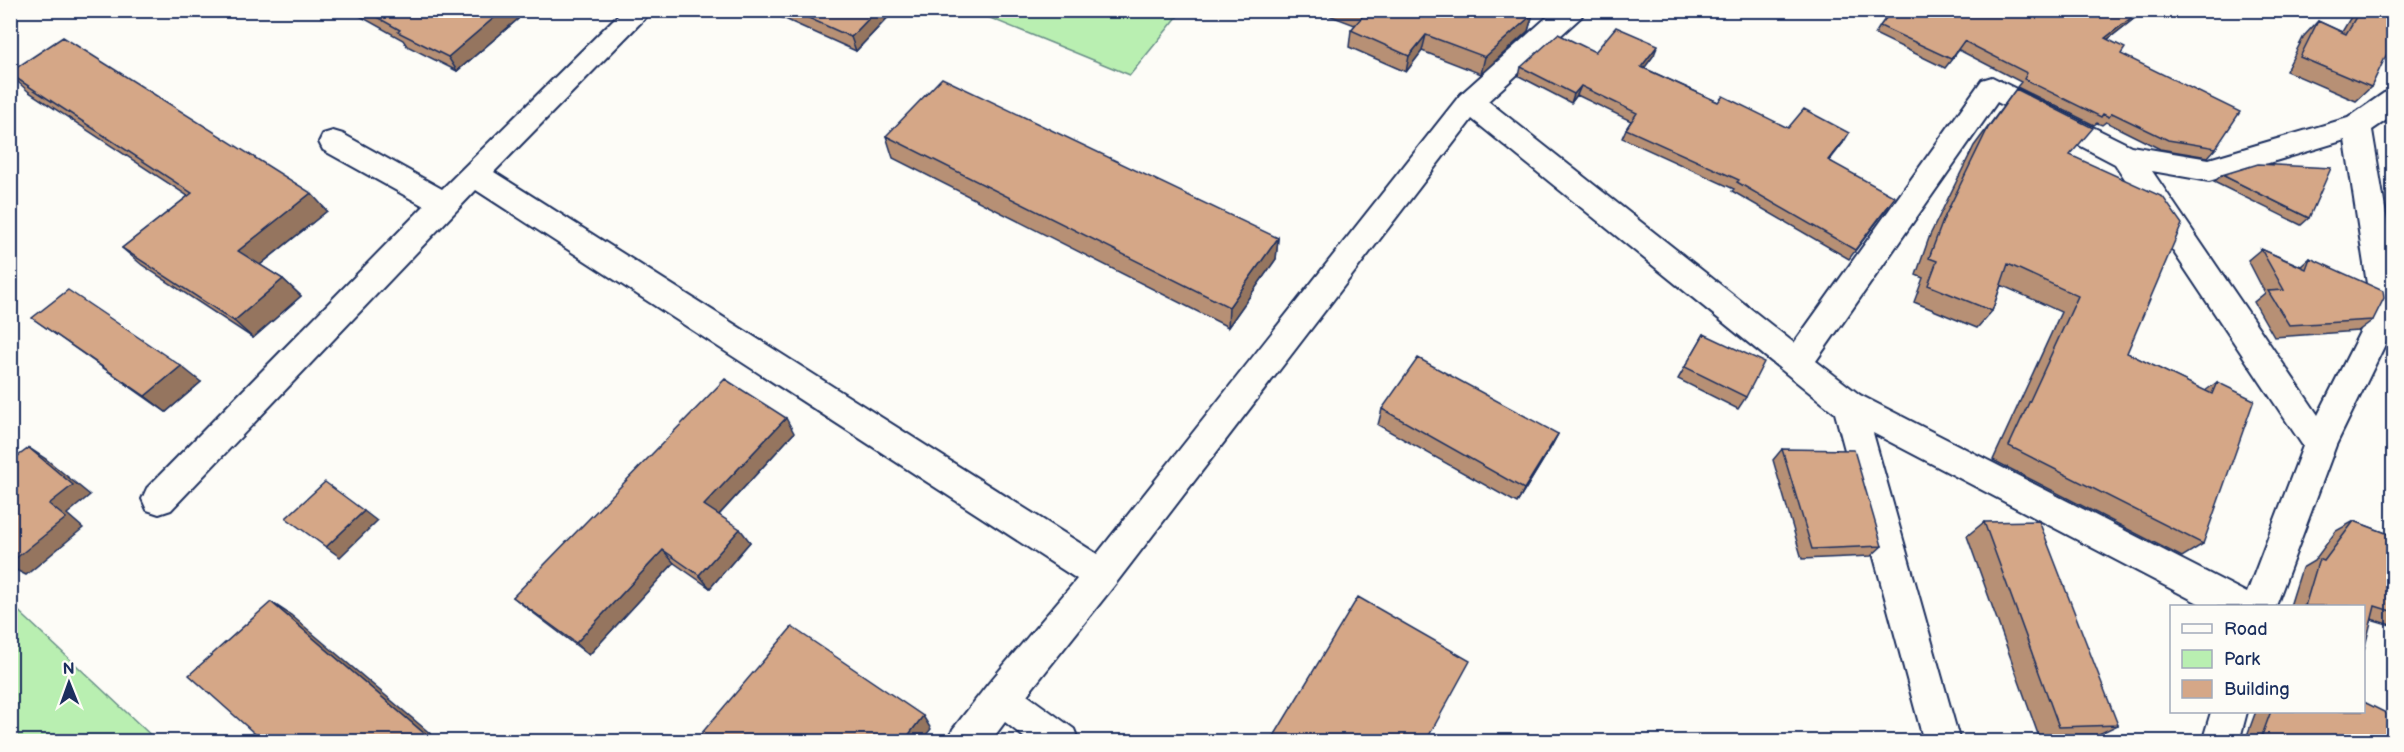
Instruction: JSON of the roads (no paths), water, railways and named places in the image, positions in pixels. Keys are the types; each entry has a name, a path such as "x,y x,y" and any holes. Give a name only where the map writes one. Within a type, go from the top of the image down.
{"street":[{"path":"159,499 445,203 640,10"},
{"path":"966,741 1101,576 1470,102 1572,10"},
{"path":"1797,363 1992,87 2125,156 2209,170 2357,126 2394,100"},
{"path":"1470,102 1849,405 2236,605"},
{"path":"2259,605 2320,444 2386,310 2357,126"},
{"path":"333,142 445,203"},
{"path":"2125,156 2320,444"},
{"path":"474,174 1101,576"},
{"path":"1849,405 1942,741"},
{"path":"1001,697 1061,741"},
{"path":"2220,741 2228,713"}]}
